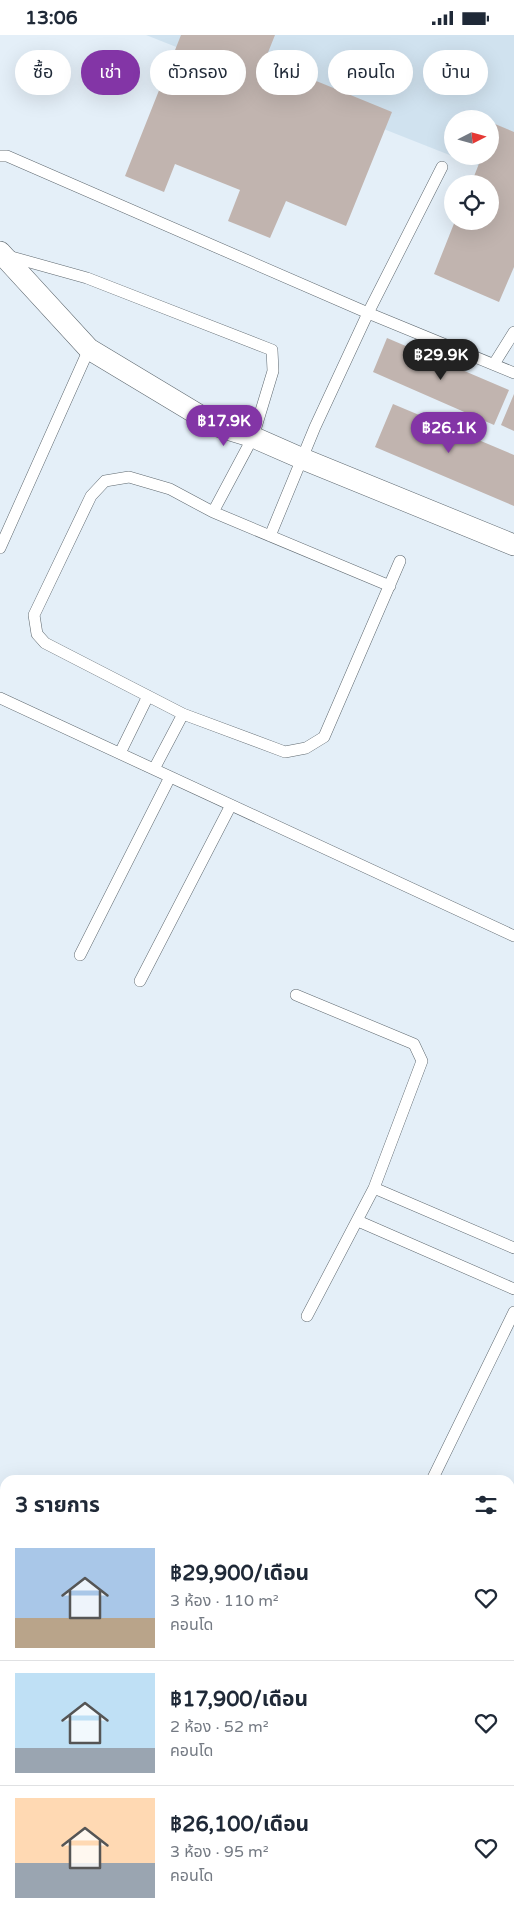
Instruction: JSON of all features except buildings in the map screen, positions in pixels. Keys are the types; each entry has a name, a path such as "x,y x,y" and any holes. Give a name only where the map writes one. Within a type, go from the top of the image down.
{"street":[{"path":"1,253 89,349 217,426 253,437 514,545"}],"lane":[{"path":"0,156 7,156 368,313 514,373"},
{"path":"270,536 315,427 368,313 442,167"},
{"path":"1,253 87,279 272,351 273,371 253,437 213,512"},
{"path":"494,364 514,332"},
{"path":"0,548 89,349"},
{"path":"390,586 213,512 170,489 129,477 105,481 91,496 34,615 38,634 45,643 182,714 285,752 306,748 324,737 390,586 400,561"},
{"path":"120,753 148,696"},
{"path":"0,698 514,936"},
{"path":"154,769 182,714"},
{"path":"80,955 170,777"},
{"path":"140,981 231,805"},
{"path":"296,995 414,1044 422,1061 374,1188 307,1316"},
{"path":"374,1188 514,1248"},
{"path":"358,1221 514,1289"},
{"path":"434,1475 514,1312"}],"shaded area":[{"path":"146,35 514,35 514,180 476,165 499,165 499,110 444,110 444,153 298,95 318,95 318,50 256,50 256,78 246,75 246,50 184,50"}]}
